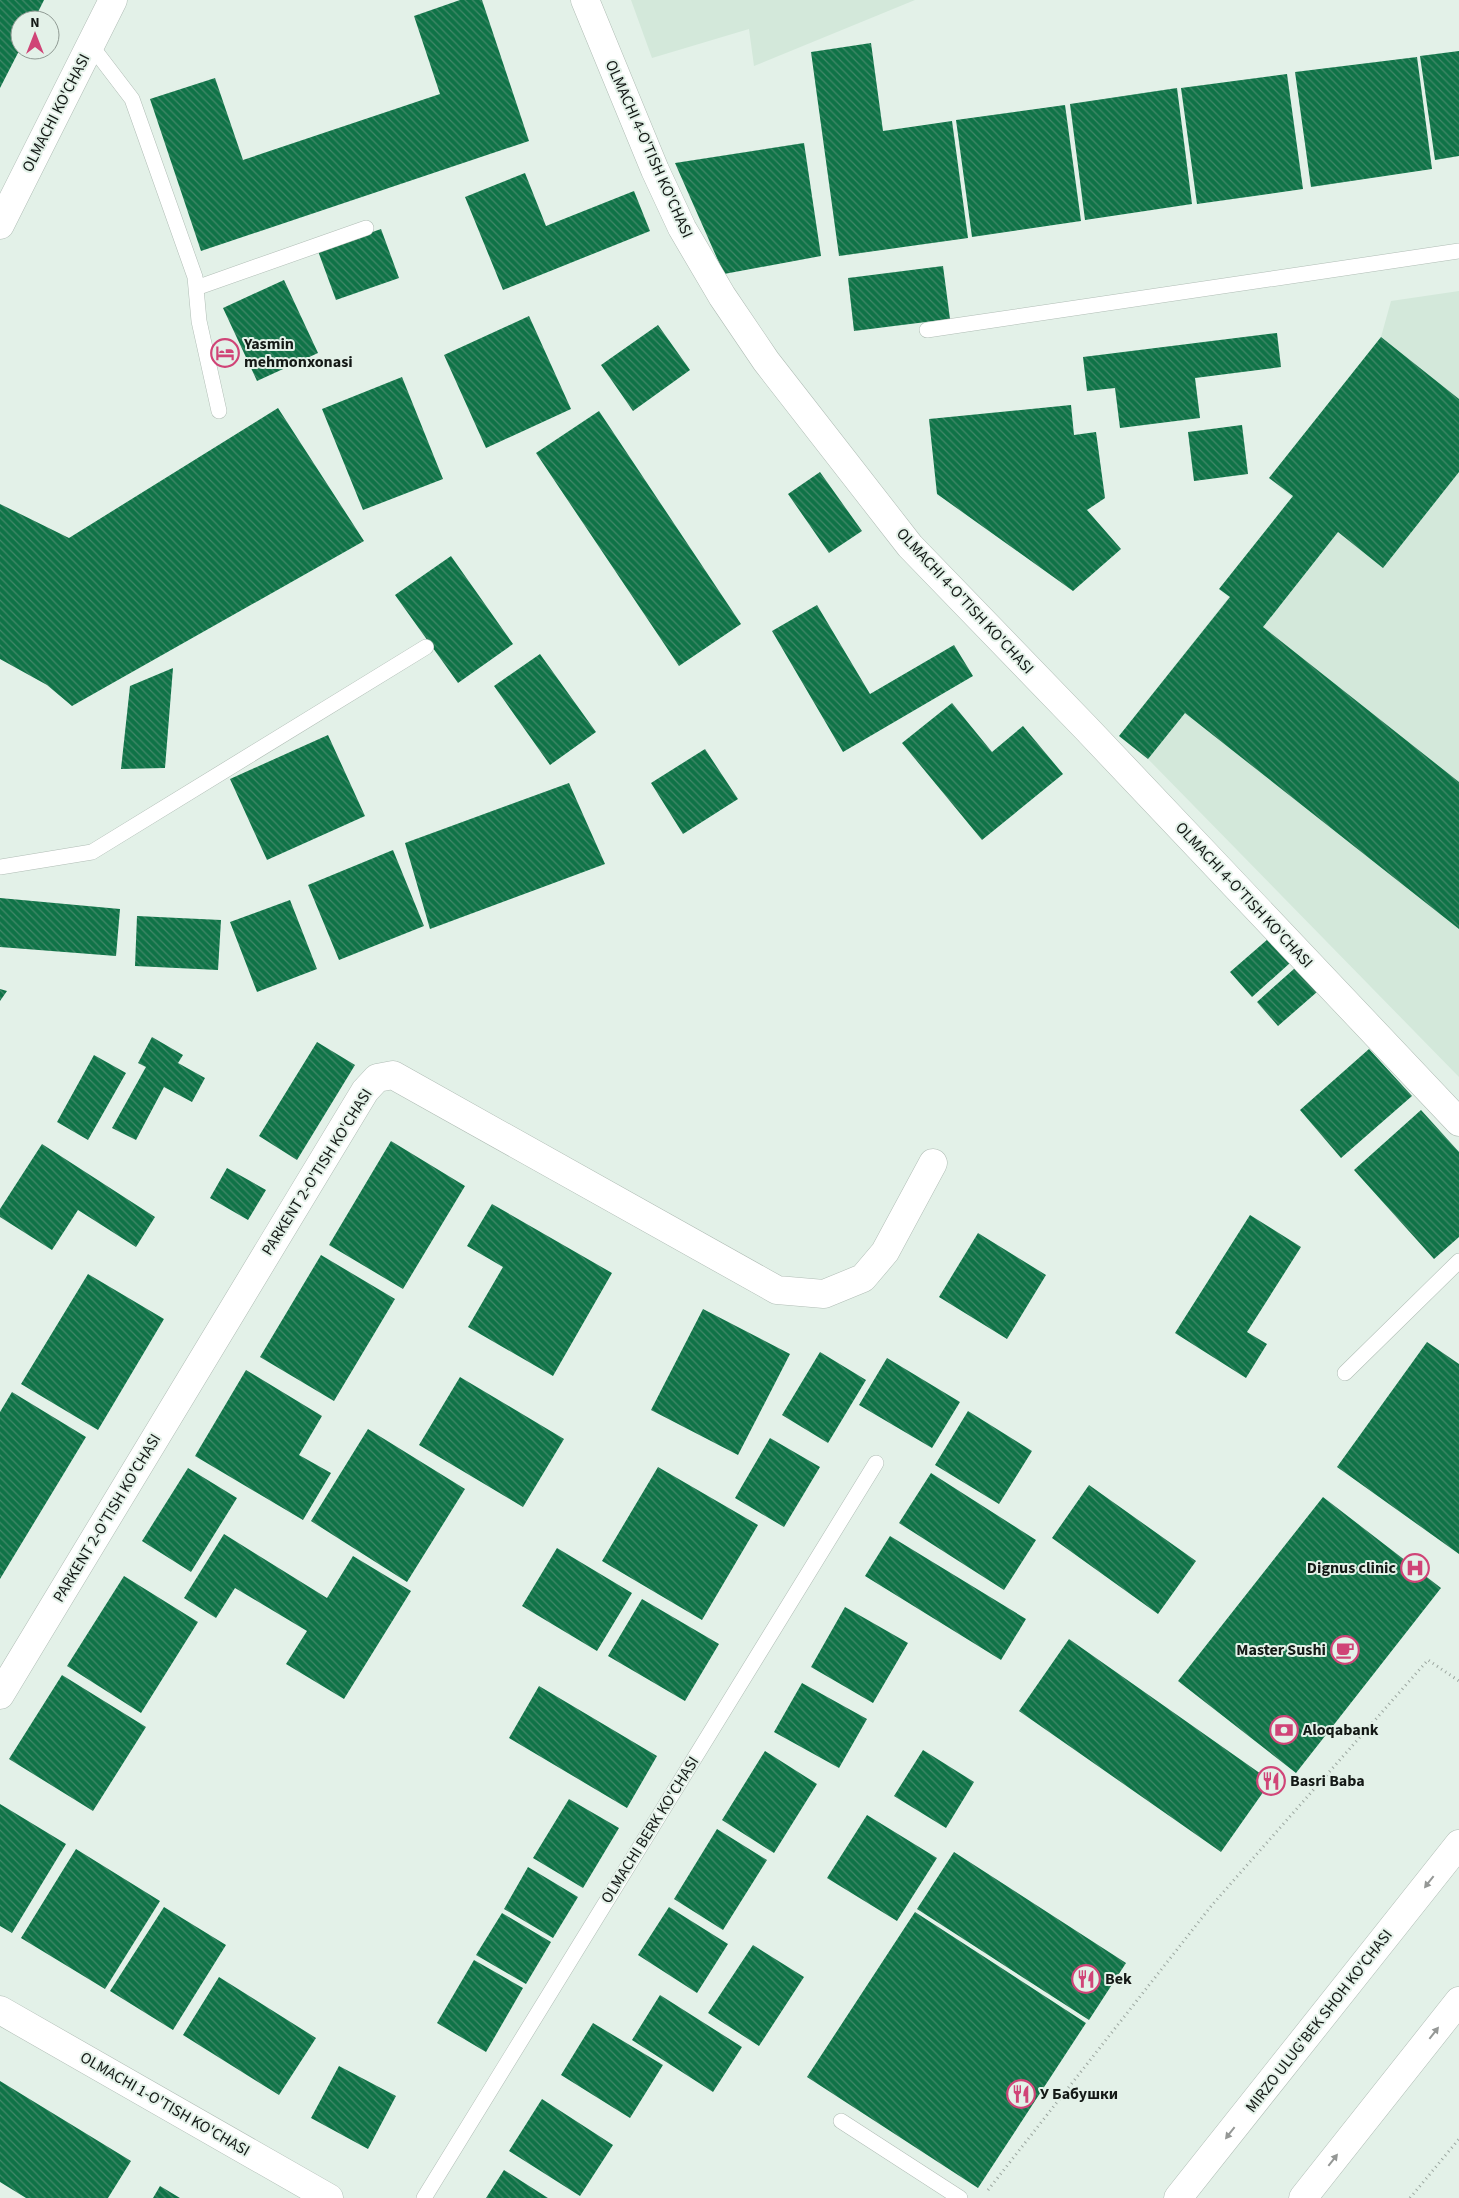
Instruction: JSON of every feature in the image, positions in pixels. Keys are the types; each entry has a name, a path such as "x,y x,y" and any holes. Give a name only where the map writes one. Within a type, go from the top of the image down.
{"street":[{"name":"OLMACHI KO'CHASI","path":"0,225 113,0"},
{"name":"OLMACHI 4-O'TISH KO'CHASI","path":"585,0 655,170 682,228 697,254 722,296 766,361 910,546 1086,728 1459,1122"},
{"name":"PARKENT 2-O'TISH KO'CHASI","path":"0,1695 365,1091 377,1078 393,1075 777,1290 824,1294 862,1278 885,1252 933,1163"},
{"name":"MIRZO ULUG'BEK SHOH KO'CHASI","path":"1178,2198 1459,1844"},
{"path":"1303,2198 1459,2001"},
{"name":"OLMACHI 1-O'TISH KO'CHASI","path":"0,2010 329,2198"}],"lane":[{"path":"90,44 132,99 195,277 199,321 219,412"},
{"path":"196,288 366,228"},
{"path":"927,330 1459,251"},
{"path":"0,867 92,852 426,648"},
{"path":"1346,1373 1459,1261"},
{"name":"OLMACHI BERK KO'CHASI","path":"424,2198 876,1463"},
{"path":"841,2120 960,2198"}],"path":[{"path":"982,2198 1212,1904 1428,1660 1459,1681"},
{"path":"1410,2198 1459,2139"}],"shaded area":[{"path":"631,0 915,0 754,66 749,29 652,58"},
{"path":"1459,291 1459,1077 1148,759 1119,736 1229,597 1219,589 1292,497 1269,478 1381,337 1391,301"}],"building":[{"path":"0,0 44,0 39,10 10,10 10,60 14,60 0,88"},
{"path":"460,0 482,0 529,141 201,251 150,99 215,78 243,160 440,94 414,16"},
{"path":"871,43 883,131 952,121 968,238 839,256 811,52"},
{"path":"1459,51 1459,156 1435,160 1420,56"},
{"path":"1417,57 1432,169 1311,187 1295,72"},
{"path":"1287,74 1303,189 1197,204 1181,88"},
{"path":"1177,88 1192,204 1085,220 1070,104"},
{"path":"1065,105 1081,221 972,237 956,120"},
{"path":"804,143 821,256 724,274 675,163"},
{"path":"525,173 546,226 634,191 650,231 503,290 465,197"},
{"path":"381,229 399,278 336,300 318,251"},
{"path":"943,266 950,319 854,331 848,278"},
{"path":"284,280 318,353 257,381 223,308"},
{"path":"529,316 571,409 486,448 444,355"},
{"path":"658,325 690,370 633,411 601,365"},
{"path":"1277,333 1281,367 1195,378 1200,418 1120,428 1115,388 1087,391 1083,357"},
{"path":"1381,337 1459,399 1459,472 1383,568 1338,532 1263,627 1459,782 1459,929 1185,713 1148,759 1119,736 1230,597 1219,589 1293,496 1269,478"},
{"path":"402,377 443,479 363,510 322,409"},
{"path":"1071,405 1074,435 1096,432 1105,498 1087,510 1121,549 1073,591 937,494 929,419"},
{"path":"278,408 364,541 72,706 47,685 0,659 0,504 69,538"},
{"path":"599,411 741,624 679,666 536,453"},
{"path":"1242,425 1248,474 1194,481 1188,432"},
{"path":"820,472 862,531 829,553 788,494"},
{"path":"451,556 513,644 458,683 395,595"},
{"path":"817,605 870,694 954,645 973,676 843,752 772,631"},
{"path":"540,654 596,732 550,765 494,686"},
{"path":"173,668 165,768 121,769 130,686"},
{"path":"952,703 992,752 1023,726 1063,774 982,840 902,743"},
{"path":"328,735 365,816 267,860 230,779"},
{"path":"705,749 738,799 683,834 651,783"},
{"path":"569,783 605,864 430,929 405,843"},
{"path":"393,850 424,926 339,960 308,885"},
{"path":"0,898 120,909 116,956 0,947"},
{"path":"290,900 317,969 257,992 230,922"},
{"path":"137,916 221,920 218,970 135,966"},
{"path":"1268,939 1290,963 1252,997 1230,972"},
{"path":"1295,968 1317,992 1278,1026 1257,1002"},
{"path":"0,989 7,991 0,1001"},
{"path":"152,1037 183,1055 178,1063 205,1078 192,1102 164,1087 136,1140 112,1128 146,1067 138,1063"},
{"path":"317,1042 355,1065 297,1160 259,1136"},
{"path":"1369,1049 1412,1096 1341,1158 1300,1110"},
{"path":"94,1055 126,1073 88,1140 57,1122"},
{"path":"1421,1110 1459,1152 1459,1237 1434,1259 1354,1170"},
{"path":"391,1141 465,1186 403,1289 329,1245"},
{"path":"42,1144 155,1217 136,1247 78,1210 52,1250 0,1217 0,1209"},
{"path":"227,1168 266,1190 248,1220 210,1198"},
{"path":"492,1204 612,1273 553,1376 468,1327 503,1267 467,1246"},
{"path":"1250,1215 1301,1247 1247,1332 1267,1344 1246,1378 1175,1333"},
{"path":"978,1233 1046,1275 1007,1339 939,1297"},
{"path":"321,1255 395,1299 334,1401 260,1357"},
{"path":"88,1274 164,1319 98,1430 21,1384"},
{"path":"703,1309 790,1354 738,1455 651,1410"},
{"path":"1427,1342 1459,1364 1459,1554 1337,1467"},
{"path":"820,1352 866,1380 828,1443 782,1415"},
{"path":"887,1358 960,1402 932,1448 859,1405"},
{"path":"246,1370 322,1416 299,1455 331,1473 303,1520 195,1456"},
{"path":"460,1377 564,1439 523,1507 419,1445"},
{"path":"12,1392 86,1437 0,1579 0,1412"},
{"path":"968,1411 1032,1451 999,1504 935,1465"},
{"path":"368,1429 465,1489 407,1582 311,1521"},
{"path":"770,1438 820,1467 784,1527 735,1498"},
{"path":"658,1467 758,1525 702,1620 602,1561"},
{"path":"188,1468 237,1498 191,1572 142,1541"},
{"path":"931,1473 1036,1540 1004,1590 899,1523"},
{"path":"1089,1485 1196,1561 1158,1614 1052,1538"},
{"path":"1323,1497 1441,1588 1296,1773 1178,1681"},
{"path":"224,1534 327,1598 353,1556 411,1591 344,1699 286,1664 307,1631 235,1588 216,1618 184,1598"},
{"path":"890,1536 1026,1619 1001,1660 865,1576"},
{"path":"557,1548 632,1593 597,1651 522,1606"},
{"path":"124,1576 198,1622 141,1713 67,1666"},
{"path":"642,1599 719,1644 685,1701 608,1656"},
{"path":"845,1607 908,1643 873,1703 811,1667"},
{"path":"1069,1639 1271,1781 1221,1852 1019,1711"},
{"path":"62,1675 146,1727 93,1811 9,1759"},
{"path":"802,1683 867,1719 839,1768 774,1732"},
{"path":"539,1686 657,1756 627,1808 509,1738"},
{"path":"923,1750 974,1782 946,1828 894,1796"},
{"path":"765,1751 817,1784 774,1853 722,1820"},
{"path":"569,1799 619,1828 583,1888 533,1858"},
{"path":"0,1804 66,1844 12,1933 0,1926"},
{"path":"867,1815 937,1858 897,1921 827,1878"},
{"path":"717,1829 767,1860 723,1930 674,1899"},
{"path":"76,1849 160,1901 105,1989 21,1938"},
{"path":"954,1852 1126,1963 1089,2020 917,1909"},
{"path":"528,1867 578,1897 553,1938 504,1909"},
{"path":"164,1907 226,1945 173,2030 110,1991"},
{"path":"669,1907 728,1944 697,1993 638,1955"},
{"path":"915,1912 1086,2023 978,2188 807,2077"},
{"path":"502,1913 551,1942 526,1984 476,1955"},
{"path":"753,1945 804,1977 759,2046 708,2013"},
{"path":"474,1960 523,1988 486,2052 437,2023"},
{"path":"219,1977 316,2038 279,2095 183,2035"},
{"path":"660,1995 742,2047 713,2092 632,2040"},
{"path":"593,2023 663,2065 630,2118 561,2075"},
{"path":"339,2066 396,2096 368,2149 311,2118"},
{"path":"0,2081 131,2161 108,2198 26,2198 0,2182"},
{"path":"542,2099 613,2145 580,2196 509,2151"},
{"path":"504,2170 548,2198 486,2198"},
{"path":"160,2186 180,2198 153,2198"}],"place":[{"name":"Yasmin mehmonxonasi","path":"225,353"},
{"name":"Dignus clinic","path":"1415,1568"},
{"name":"Master Sushi","path":"1345,1650"},
{"name":"Aloqabank","path":"1284,1730"},
{"name":"Basri Baba","path":"1271,1781"},
{"name":"Bek","path":"1086,1979"},
{"name":"У Бабушки","path":"1021,2094"}]}
